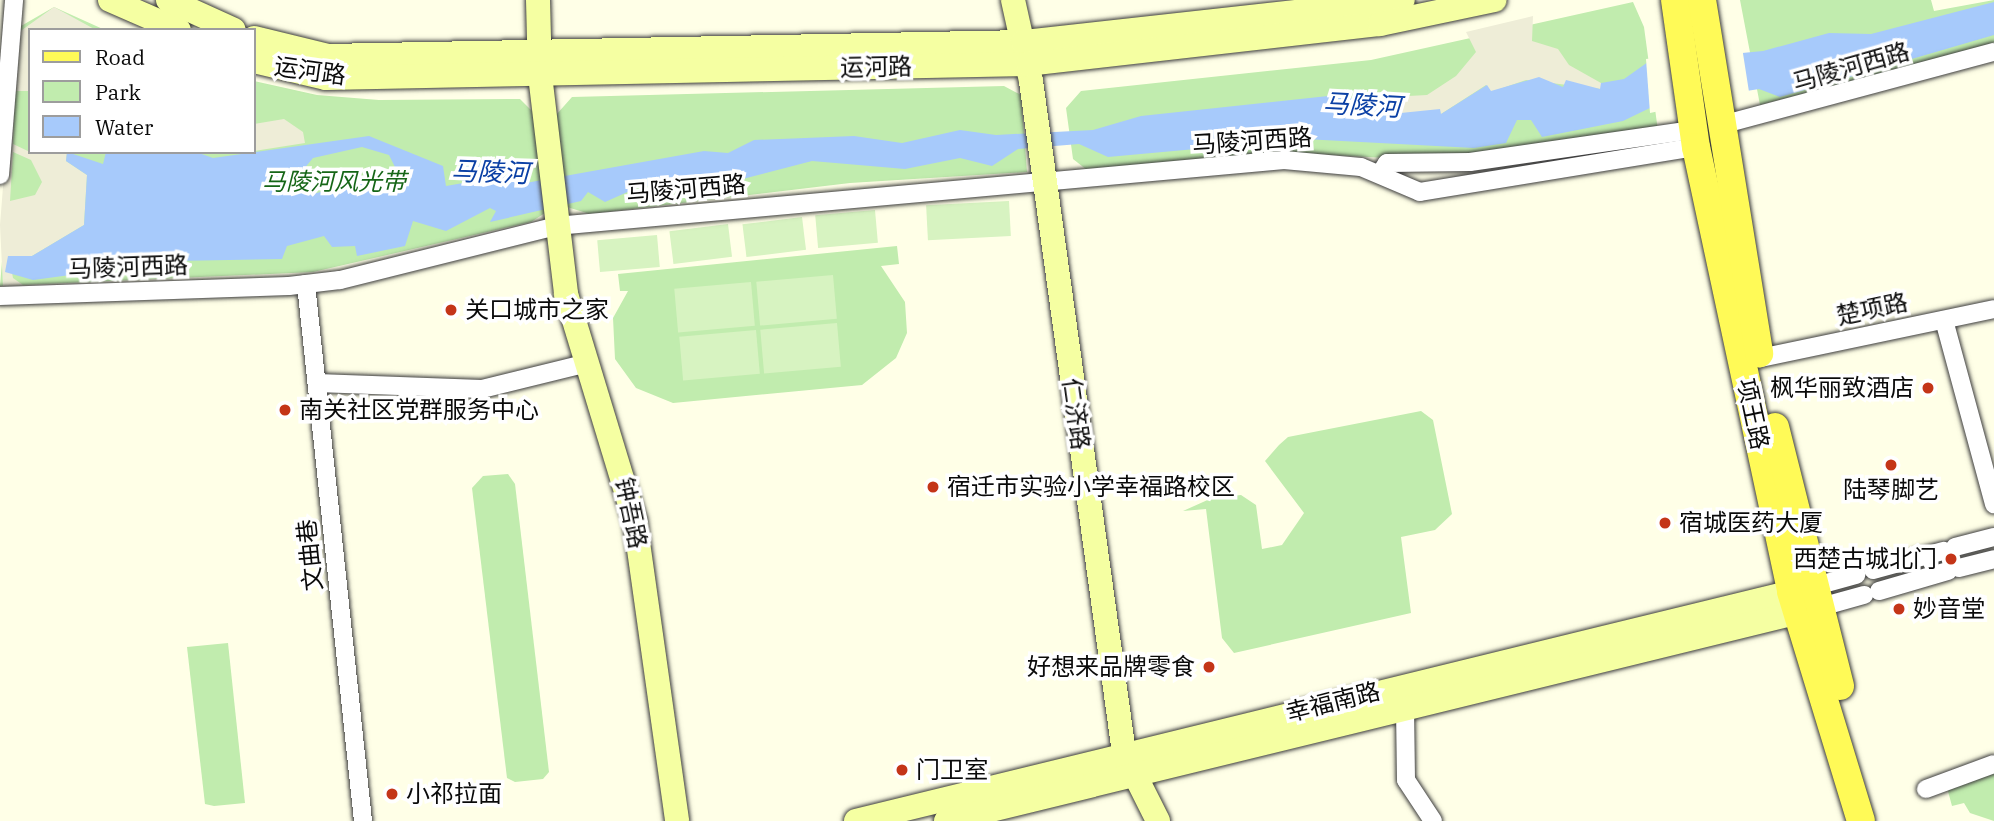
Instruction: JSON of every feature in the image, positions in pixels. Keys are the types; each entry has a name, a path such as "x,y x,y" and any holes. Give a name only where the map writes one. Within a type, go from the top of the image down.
{"main road":[{"name":"项王路","path":"1703,1 1760,358 1804,600 1879,821"},
{"name":"项王路","path":"1673,6 1695,138 1804,600 1861,821"}],"street":[{"path":"0,176 14,0"},
{"path":"110,0 174,28"},
{"path":"168,0 230,28"},
{"path":"538,0 539,64"},
{"name":"仁济路","path":"1013,0 1026,53 1130,764 1158,821"},
{"name":"运河路","path":"1026,53 1403,0"},
{"name":"运河路","path":"256,61 326,78 539,64 1026,53 1380,24 1495,0"},
{"name":"运河路","path":"256,38 328,55 539,64"},
{"name":"马陵河西路","path":"1721,125 1994,52"},
{"name":"钟吾路","path":"539,64 556,219 570,310 635,521 677,821"},
{"path":"1380,174 1387,163 1470,162 1695,138"},
{"name":"马陵河西路","path":"0,296 306,284 556,219 1045,185 1284,160 1345,163 1380,174 1420,192 1695,138"},
{"name":"文曲巷","path":"306,284 363,821"},
{"name":"楚项路","path":"1760,358 1994,309"},
{"path":"1944,320 1994,504"},
{"path":"317,383 482,389 588,363"},
{"path":"1804,600 1865,572 1994,537"},
{"path":"1804,600 1871,593 1994,559"},
{"name":"幸福南路","path":"856,821 1405,708 1804,600"},
{"name":"幸福南路","path":"946,821 1130,764 1804,600"},
{"path":"1405,708 1406,780 1433,821"},
{"path":"1926,789 1994,764"}],"green space":[{"path":"1740,0 1931,0 1934,11 1994,0 1994,44 1760,105"},
{"path":"1633,2 1644,27 1658,131 1422,160 1296,153 1087,170 1073,159 1066,108 1081,91 1371,60"},
{"name":"马陵河风光带","path":"54,7 101,28 28,28 28,154 256,154 256,81 317,95 379,100 520,99 535,114 545,213 531,222 313,272 0,286 21,26"},
{"path":"1004,86 1021,95 1027,172 850,183 590,214 567,207 556,115 572,97"},
{"path":"1009,201 1011,236 928,240 926,205"},
{"path":"875,210 878,243 818,248 815,215"},
{"path":"802,217 806,250 746,257 742,224"},
{"path":"728,224 732,257 673,264 669,231"},
{"path":"657,235 660,267 600,272 597,240"},
{"path":"897,246 899,264 881,266 905,302 907,333 896,358 862,385 673,403 636,388 615,359 613,318 628,291 620,291 618,274"},
{"path":"833,275 837,319 760,326 756,282"},
{"path":"751,282 755,326 678,333 674,289"},
{"path":"837,323 841,367 764,374 760,330"},
{"path":"756,330 760,374 683,381 679,337"},
{"path":"1421,411 1433,420 1452,514 1435,530 1401,537 1411,613 1234,653 1222,638 1206,509 1183,511 1212,498 1241,495 1256,505 1262,549 1282,545 1304,513 1265,461 1279,445 1288,437"},
{"path":"508,474 515,484 549,772 543,779 515,782 507,778 472,488 483,476"},
{"path":"228,643 245,803 214,806 205,804 187,647"},
{"path":"1994,772 1994,821 1970,813 1964,803 1952,806 1946,784"}],"shaded area":[{"path":"54,7 92,28 28,28 28,91 15,91 13,144 28,151 28,154 67,154 66,161 87,175 84,225 32,256 9,256 13,278 23,285 3,287 0,225 15,35","holes":["13,152 31,160 42,182 35,195 10,201"]},
{"path":"1533,16 1532,41 1558,49 1569,65 1601,83 1601,89 1526,80 1491,92 1486,85 1441,114 1385,113 1390,97 1427,95 1456,76 1476,52 1466,32"},
{"path":"284,119 303,132 305,143 256,151 256,124"}],"water":[{"name":"马陵河","path":"1994,2 1994,35 1780,97 1759,89 1654,106 1623,121 1542,137 1531,120 1517,120 1506,143 1474,148 1304,139 1108,157 1079,144 1018,149 992,166 960,158 905,169 812,161 731,182 641,186 605,202 588,192 581,201 490,222 496,211 490,208 446,231 413,221 405,246 357,256 355,246 332,247 324,236 287,246 282,259 175,261 33,280 5,272 8,256 32,256 84,225 87,175 66,161 67,154 103,164 106,154 202,154 213,158 369,136 443,166 446,186 469,182 460,180 458,168 479,164 520,184 704,151 728,153 754,140 854,136 902,143 960,130 996,135 1093,130 1141,116 1328,96 1360,99 1391,114 1440,109 1441,114 1487,85 1491,91 1539,77 1563,87 1566,80 1600,89 1601,83 1624,79 1648,62 1763,51 1829,33 1871,34","holes":["362,147 389,155 396,169 317,193 300,187 298,176 313,158"]}],"pier":[{"path":"1742,47 1749,92 1650,113 1646,59"}],"place":[{"name":"关口城市之家","path":"451,310"},
{"name":"枫华丽致酒店","path":"1928,388"},
{"name":"南关社区党群服务中心","path":"285,410"},
{"name":"陆琴脚艺","path":"1891,465"},
{"name":"宿迁市实验小学幸福路校区","path":"933,487"},
{"name":"宿城医药大厦","path":"1665,523"},
{"name":"西楚古城北门","path":"1951,559"},
{"name":"妙音堂","path":"1899,609"},
{"name":"好想来品牌零食","path":"1209,667"},
{"name":"门卫室","path":"902,770"},
{"name":"小祁拉面","path":"392,794"}]}
